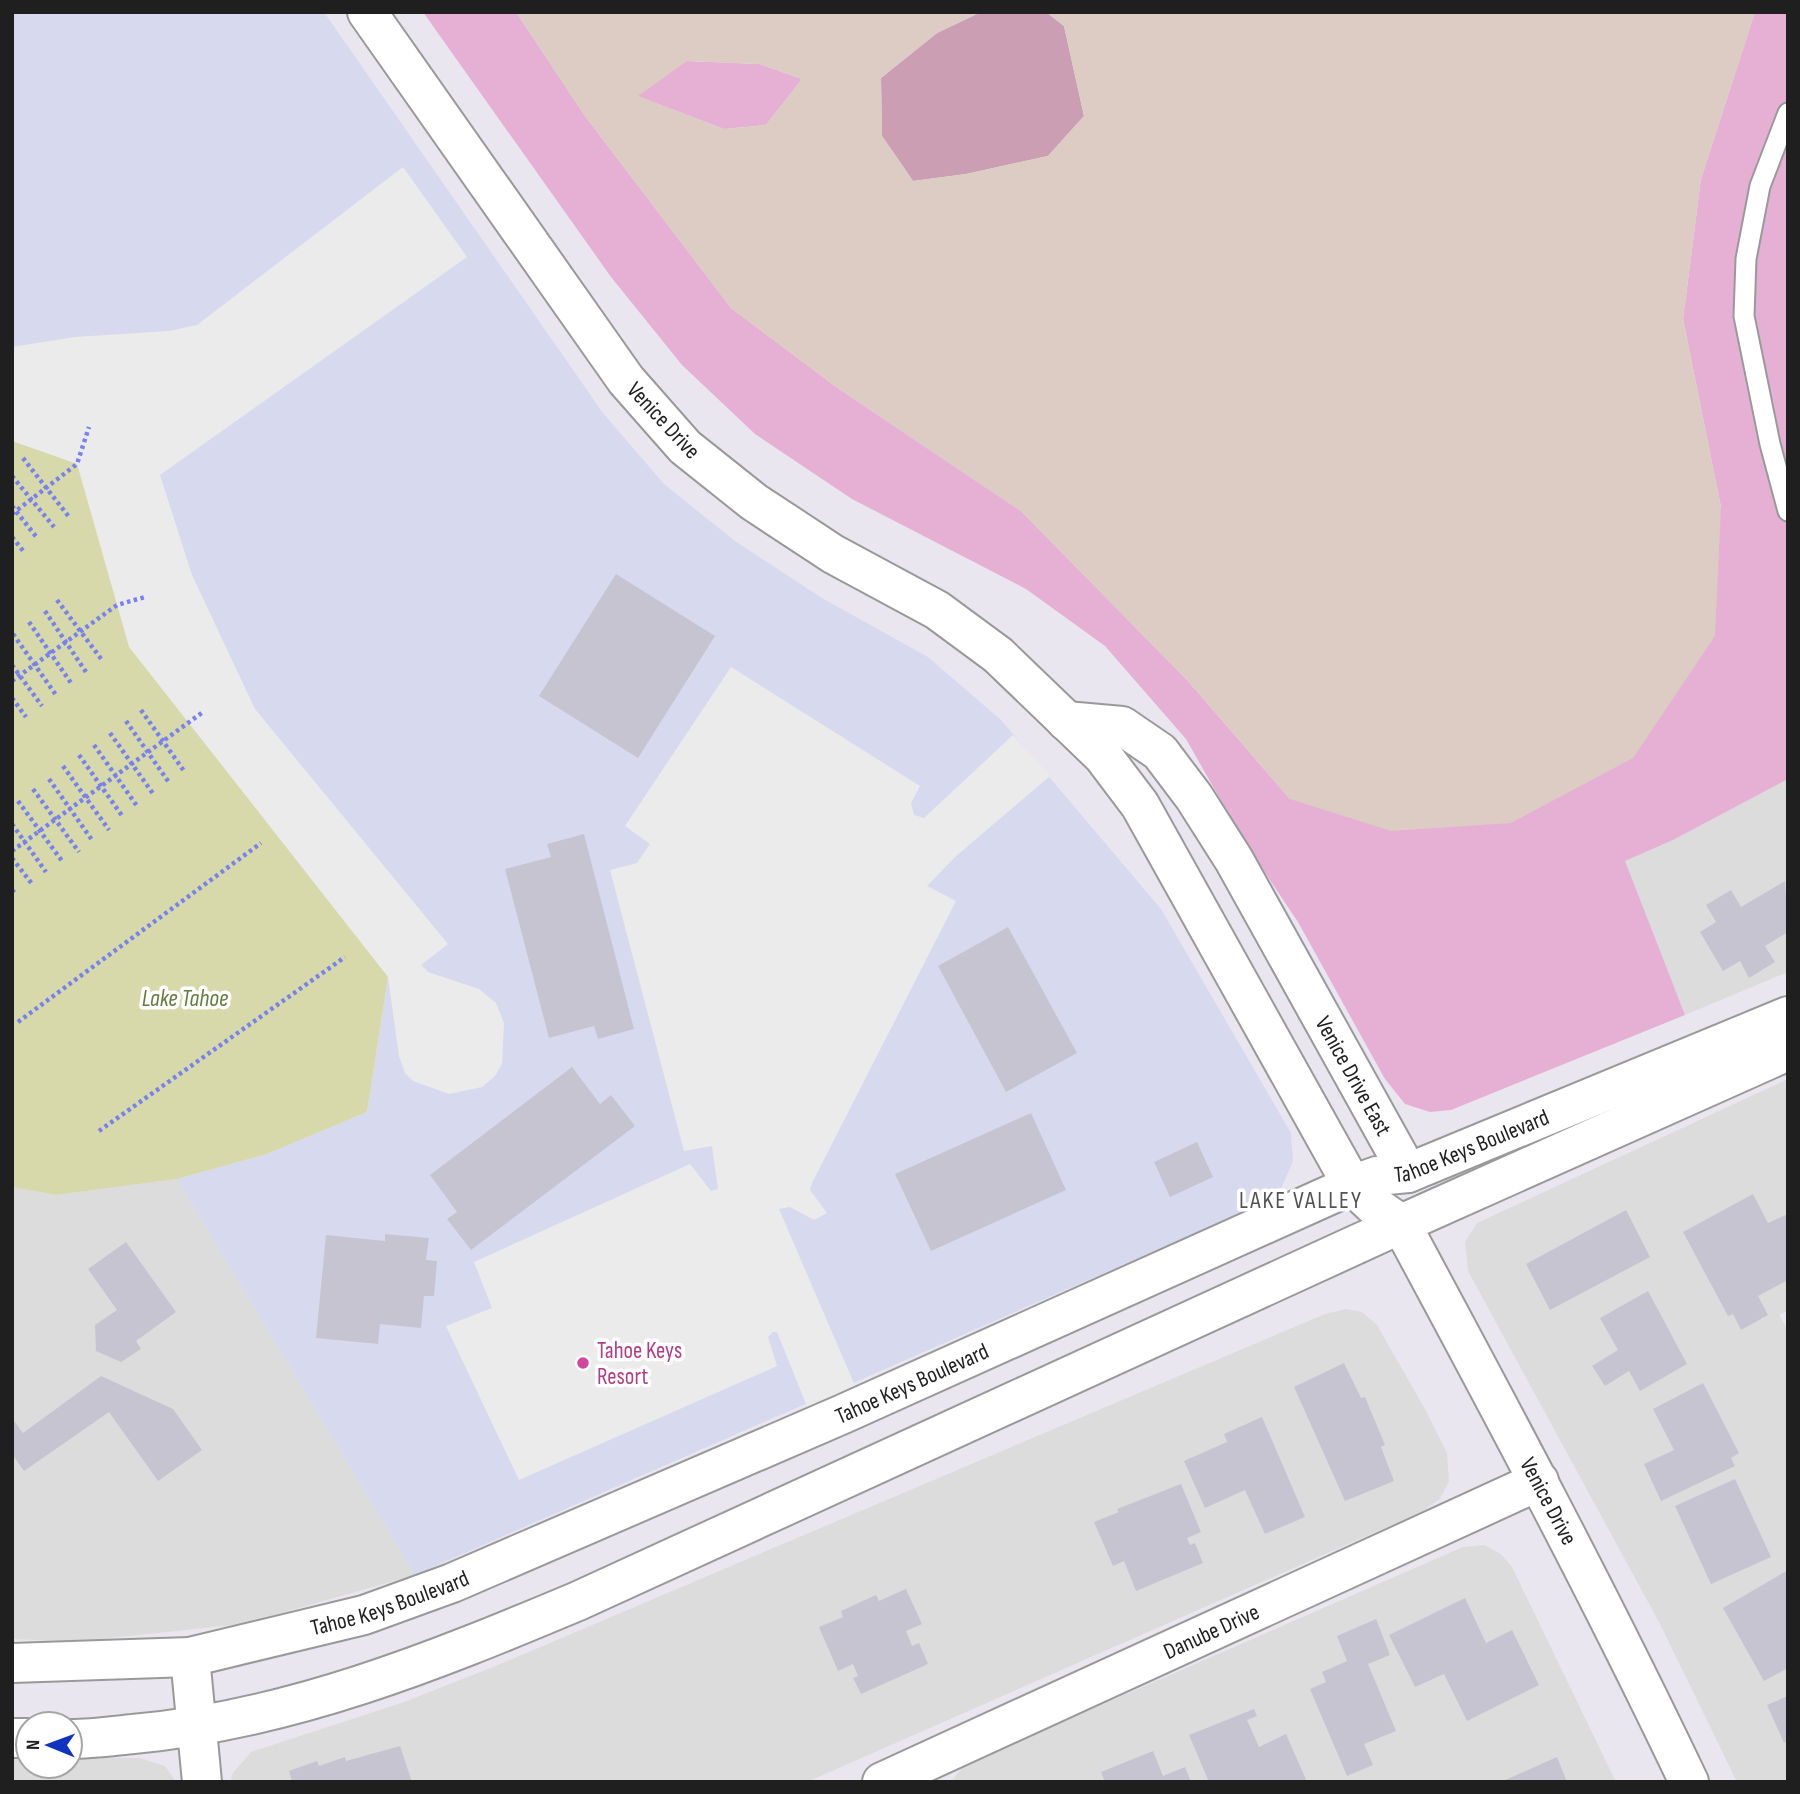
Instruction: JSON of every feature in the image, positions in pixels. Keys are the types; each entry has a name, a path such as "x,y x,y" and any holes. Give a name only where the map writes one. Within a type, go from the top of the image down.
{"street":[{"name":"Venice Drive","path":"367,12 625,380 685,447 754,502 833,554 937,610 998,655 1066,721"},
{"name":"Venice Drive East","path":"1066,721 1122,726 1160,752 1194,796 1234,860 1408,1173"},
{"path":"1066,721 1103,756 1140,805 1352,1185 1372,1204 1401,1224 1409,1191 1408,1173"},
{"name":"Tahoe Keys Boulevard","path":"12,1663 190,1657 364,1615 452,1583 844,1413 1352,1185 1377,1176 1408,1173 1788,1016"},
{"name":"Tahoe Keys Boulevard","path":"84,1738 195,1728 288,1709 473,1645 591,1595 1401,1224 1788,1051"},
{"name":"Venice Drive","path":"1401,1224 1622,1641 1689,1782"},
{"name":"Danube Drive","path":"890,1780 1539,1481"},
{"path":"190,1657 202,1782"}],"lane":[{"path":"1788,113 1759,186 1746,259 1744,316 1770,444 1788,512"}],"path":[{"path":"38,540 14,511 77,464 89,427"},
{"path":"23,458 69,517"},
{"path":"12,476 54,527"},
{"path":"12,537 24,552"},
{"path":"12,681 117,605 145,597"},
{"path":"57,600 102,660"},
{"path":"45,611 86,672"},
{"path":"29,622 71,682"},
{"path":"13,634 56,695"},
{"path":"12,665 42,706"},
{"path":"12,698 26,717"},
{"path":"141,710 184,771"},
{"path":"12,850 203,712"},
{"path":"126,721 170,783"},
{"path":"110,733 154,794"},
{"path":"94,745 137,806"},
{"path":"79,755 123,817"},
{"path":"63,766 109,830"},
{"path":"49,779 92,840"},
{"path":"33,789 79,852"},
{"path":"18,801 62,861"},
{"path":"12,824 46,872"},
{"path":"19,1022 261,843"},
{"path":"12,858 32,884"},
{"path":"99,1131 345,957"}],"shaded area":[{"path":"12,12 324,12 603,413 664,484 735,541 822,598 928,657 1001,720 1161,909 1291,1133 1293,1161 1282,1187 1257,1206 415,1575 177,1179 267,1154 367,1112 388,977 129,647 77,464 12,441"},
{"path":"423,12 516,12 585,116 731,308 839,389 1021,511 1187,680 1290,799 1721,507 1683,319 1701,179 1755,12 1788,12 1788,779 1673,840 1625,861 1685,1015 1451,1110 1430,1112 1405,1104 1385,1079 1298,922 1245,843 1186,739 1105,646 1026,589 852,499 755,434 682,365 611,277"},
{"path":"516,12 981,12 937,33 881,78 882,136 913,181 966,174 1048,156 1084,116 1064,26 1046,12 1755,12 1701,179 1683,319 1721,507 1715,636 1633,758 1511,823 1391,831 1290,799 1187,680 1021,511 839,389 731,308 585,116","holes":["687,61 759,64 802,79 766,125 724,129 638,96"]},
{"path":"981,12 1046,12 1064,26 1084,116 1048,156 966,174 913,181 882,136 881,78 937,33"},
{"path":"686,61 759,64 802,79 766,125 724,129 637,96"},
{"path":"403,167 467,257 160,475 192,575 255,709 448,944 421,965 428,972 479,989 496,1003 504,1023 502,1064 495,1076 482,1087 449,1094 413,1081 405,1073 399,1056 388,977 129,647 77,464 12,441 12,347 75,337 169,331 197,325"},
{"path":"731,667 920,786 911,803 914,815 924,818 1013,735 1050,776 955,857 927,886 956,901 812,1183 810,1190 827,1213 814,1220 790,1207 779,1209 856,1388 808,1409 777,1332 773,1332 768,1337 777,1366 519,1480 446,1326 492,1308 474,1262 690,1164 711,1191 718,1189 712,1146 684,1151 610,870 637,863 650,844 625,826"},
{"path":"1788,779 1788,972 1685,1015 1624,861 1673,840"},
{"path":"1788,1079 1788,1310 1779,1315 1788,1330 1788,1782 1737,1782 1660,1624 1468,1271 1465,1242 1477,1223"},
{"path":"177,1179 415,1575 243,1624 72,1642 12,1639 12,1187 56,1195"},
{"path":"1346,1309 1362,1312 1377,1325 1447,1453 1449,1481 1440,1499 1421,1512 807,1782 231,1782 232,1774 251,1752 404,1702 493,1667 1325,1314"},
{"path":"1484,1545 1501,1554 1512,1567 1616,1782 951,1782 964,1765 1463,1547"},
{"path":"84,1758 140,1758 165,1766 176,1782 12,1782 12,1759 14,1780 84,1780"}],"water":[{"name":"Lake Tahoe","path":"12,441 77,464 129,647 388,977 367,1112 267,1154 177,1179 56,1195 12,1187"}],"building":[{"path":"616,574 715,636 638,758 539,696"},
{"path":"584,834 634,1029 598,1039 594,1026 549,1038 505,869 551,857 547,844"},
{"path":"1785,881 1788,932 1765,946 1775,962 1749,978 1740,961 1723,971 1700,932 1716,922 1706,905 1731,890 1741,907"},
{"path":"1008,927 1077,1053 1006,1092 938,966"},
{"path":"572,1067 600,1104 611,1095 635,1126 471,1250 447,1219 457,1212 430,1175"},
{"path":"1031,1113 1066,1190 931,1251 895,1174"},
{"path":"1197,1142 1213,1177 1170,1197 1154,1162"},
{"path":"1753,1194 1768,1223 1788,1214 1788,1280 1758,1296 1768,1315 1741,1330 1733,1314 1728,1316 1683,1232"},
{"path":"1626,1210 1650,1257 1550,1310 1526,1264"},
{"path":"385,1234 429,1238 426,1260 437,1261 434,1296 424,1296 421,1328 380,1324 378,1344 316,1338 326,1235 385,1241"},
{"path":"126,1242 176,1312 136,1341 141,1349 121,1362 96,1351 95,1325 117,1310 88,1269"},
{"path":"1648,1291 1687,1364 1640,1391 1629,1371 1605,1386 1592,1366 1618,1350 1600,1318"},
{"path":"1344,1363 1361,1398 1365,1397 1385,1445 1381,1447 1394,1481 1345,1501 1294,1387"},
{"path":"101,1376 173,1409 202,1450 158,1481 109,1412 24,1471 12,1454 12,1418 23,1433"},
{"path":"1703,1383 1739,1453 1731,1458 1735,1466 1661,1501 1644,1464 1674,1450 1653,1409"},
{"path":"1262,1417 1305,1517 1265,1534 1245,1490 1205,1508 1184,1461 1227,1442 1224,1434"},
{"path":"1735,1479 1771,1557 1711,1584 1675,1506"},
{"path":"1181,1484 1201,1532 1187,1538 1190,1545 1195,1543 1203,1563 1136,1591 1124,1561 1113,1566 1094,1522 1119,1512 1117,1509"},
{"path":"1788,1570 1788,1668 1764,1681 1723,1608"},
{"path":"906,1589 922,1624 906,1631 912,1646 919,1643 928,1664 861,1694 853,1678 858,1676 853,1664 838,1671 819,1627 843,1617 841,1611 876,1595 879,1601"},
{"path":"1465,1598 1486,1643 1512,1630 1539,1685 1467,1721 1444,1674 1415,1687 1389,1635"},
{"path":"1376,1619 1390,1655 1368,1664 1396,1731 1364,1744 1373,1765 1347,1776 1310,1689 1326,1682 1322,1672 1347,1661 1337,1636"},
{"path":"1788,1696 1788,1741 1784,1743 1767,1705"},
{"path":"1254,1709 1257,1716 1247,1720 1259,1747 1286,1734 1307,1782 1209,1782 1189,1735"},
{"path":"400,1746 412,1782 292,1782 289,1771 317,1761 319,1766 345,1757 346,1761"},
{"path":"1153,1751 1163,1776 1185,1767 1191,1782 1105,1782 1101,1772"},
{"path":"1557,1757 1567,1782 1501,1782"}],"place":[{"name":"Tahoe Keys Resort","path":"583,1363"}],"district":[{"name":"LAKE VALLEY","path":"1301,1200"}]}
